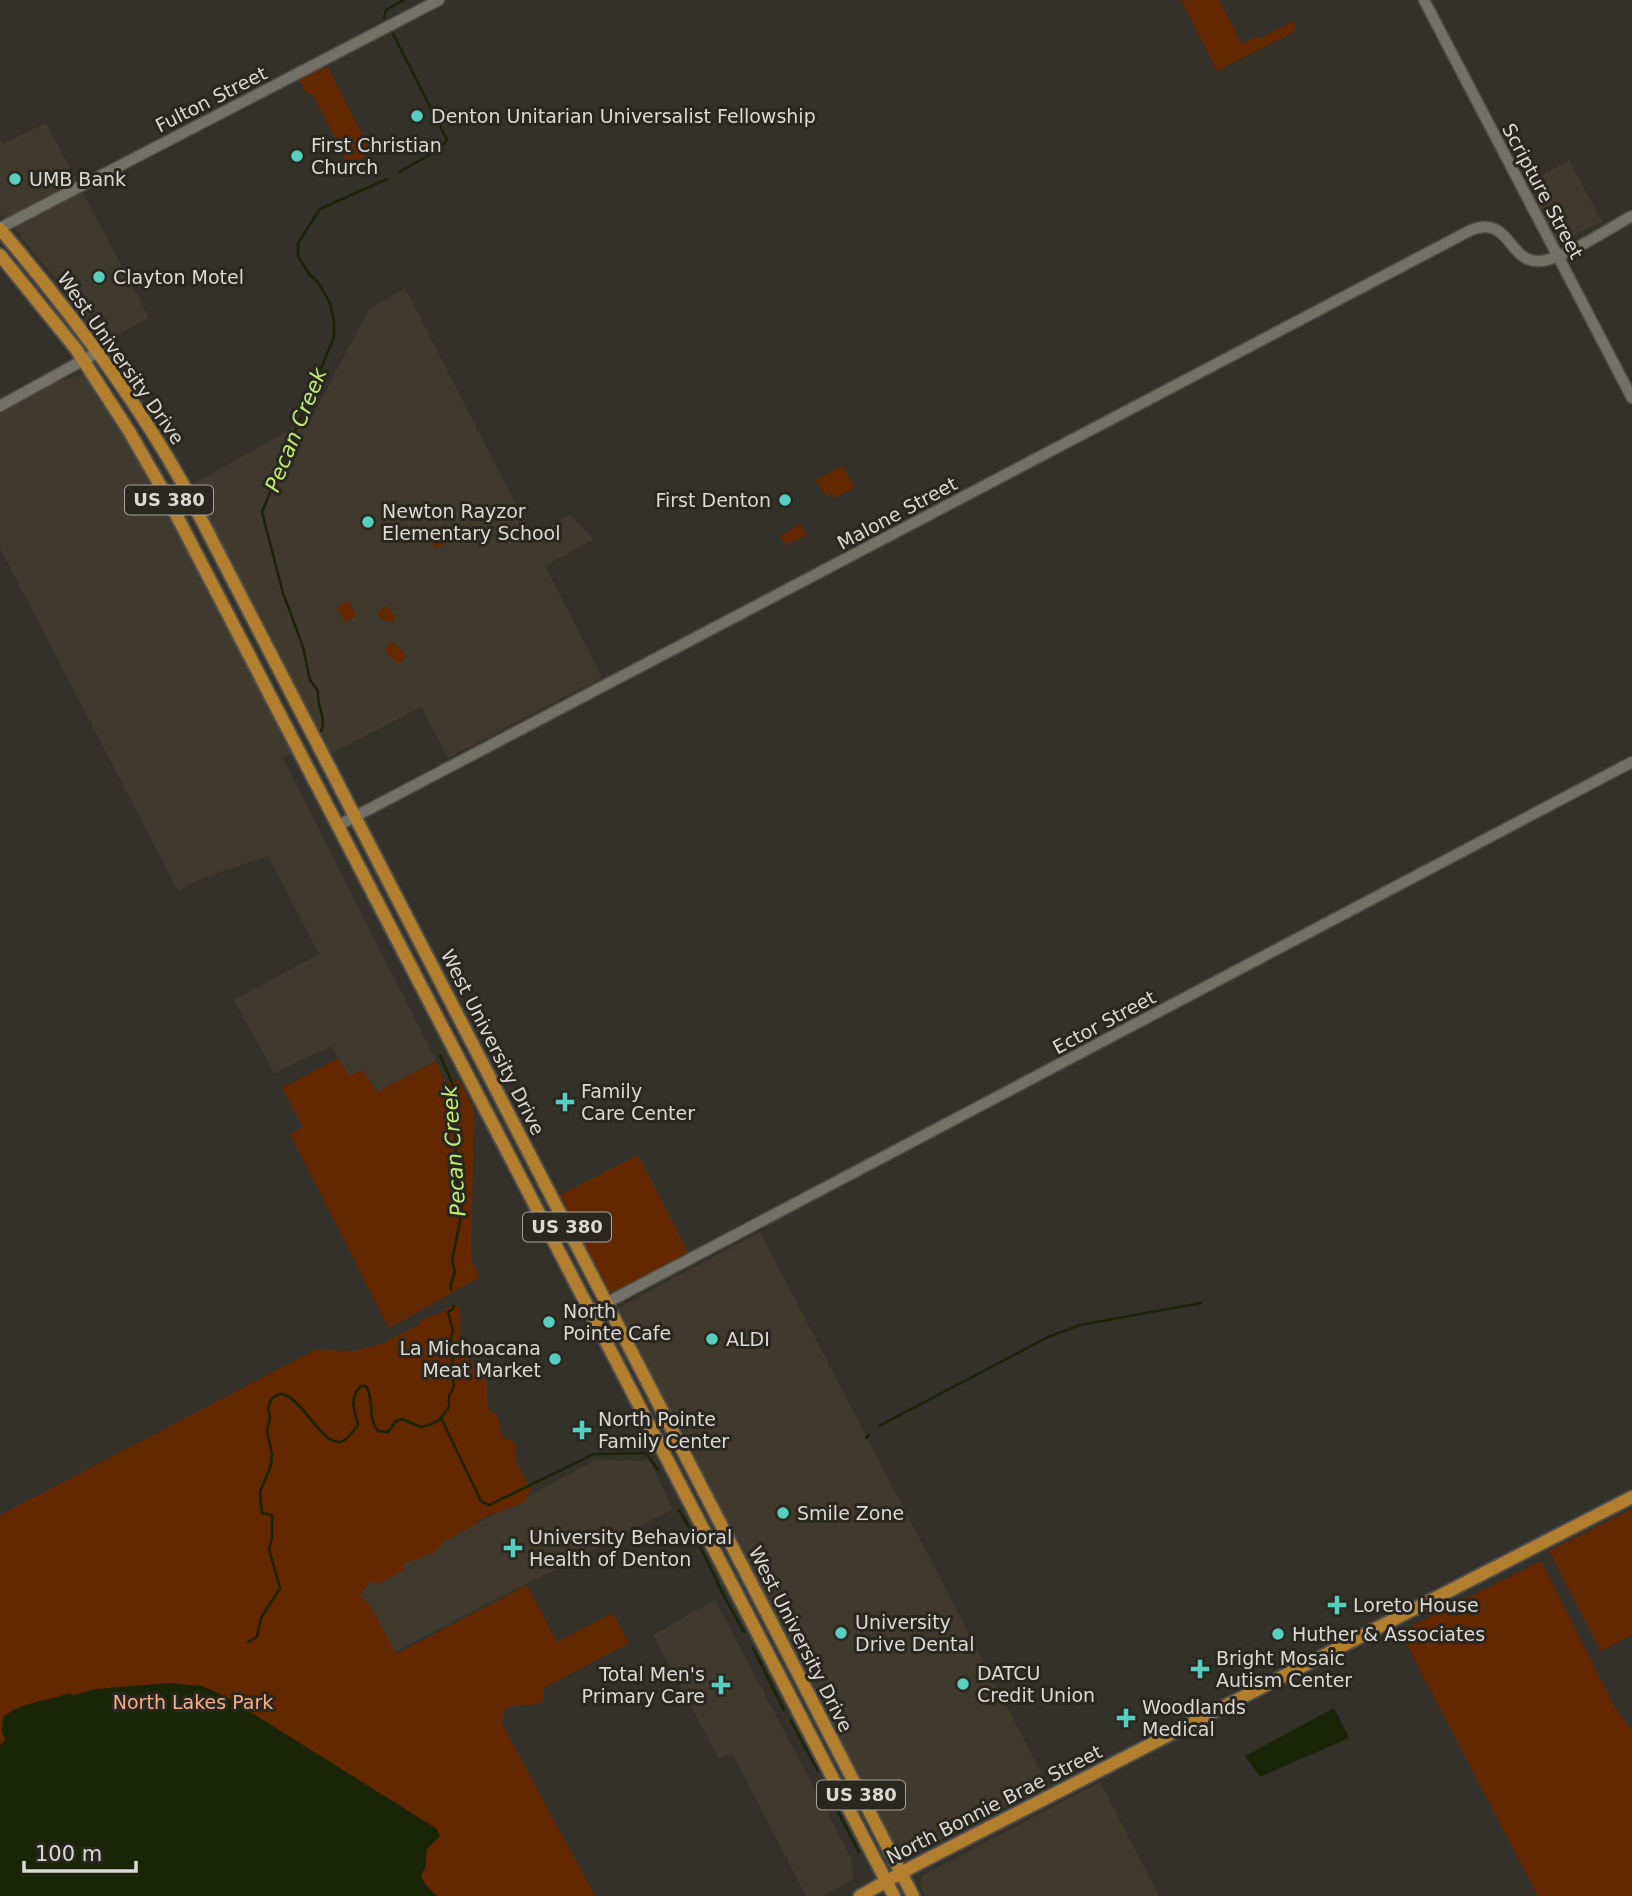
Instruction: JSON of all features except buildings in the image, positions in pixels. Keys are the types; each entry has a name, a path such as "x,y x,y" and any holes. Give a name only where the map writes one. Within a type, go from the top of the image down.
{"main road":[{"name":"West University Drive","path":"0,229 98,352 147,421 177,473 914,1896"},
{"name":"West University Drive","path":"0,255 84,361 168,499 894,1896"},
{"name":"North Bonnie Brae Street","path":"860,1896 901,1872 1632,1497"},
{"path":"758,1634 772,1626"}],"street":[{"name":"Fulton Street","path":"0,229 439,0"},
{"name":"Scripture Street","path":"1424,0 1632,398"},
{"path":"1557,257 1632,216"},
{"name":"Malone Street","path":"339,825 1471,230 1486,226 1500,230 1518,252 1532,261 1557,257"},
{"path":"0,406 98,352"},
{"name":"Ector Street","path":"591,1311 1632,762"}],"shaded area":[{"path":"46,123 149,318 103,342 19,232 0,214 0,140 3,144"},
{"path":"1569,160 1602,222 1556,244 1525,184"},
{"name":"Newton Rayzor Elementary School","path":"405,288 532,536 570,515 594,539 545,566 602,677 448,758 421,707 331,754 192,485 312,417 369,309"},
{"path":"86,373 157,493 293,752 283,758 436,1061 377,1093 348,1076 332,1046 274,1073 234,1000 319,954 268,856 201,879 178,891 0,548 0,413 52,383"},
{"path":"760,1232 1048,1786 902,1859 618,1308"},
{"name":"University Behavioral Health of Denton","path":"596,1460 650,1461 673,1509 390,1654 355,1588"},
{"path":"715,1600 851,1858 854,1877 823,1896 806,1896 732,1753 719,1759 653,1635"},
{"path":"169,1683 202,1686 225,1696 437,1829 440,1836 427,1849 425,1869 421,1875 425,1884 437,1896 0,1896 0,1745 5,1740 2,1731 3,1717 27,1705 69,1693 74,1695 96,1689"},
{"path":"1334,1708 1349,1738 1260,1777 1245,1756"},
{"path":"1100,1782 1159,1896 925,1896 920,1887 922,1876"}],"green space":[{"path":"1181,0 1219,0 1242,44 1256,36 1259,39 1293,21 1296,26 1292,33 1217,71"},
{"path":"327,66 372,153 348,165 334,145 336,140 312,93 307,95 299,80"},
{"path":"843,466 854,488 835,498 832,493 826,496 815,480"},
{"path":"801,524 807,535 785,545 780,536"},
{"path":"440,527 448,542 435,549 427,534"},
{"path":"349,601 356,616 344,622 337,607"},
{"path":"385,606 395,617 393,622 379,617 378,612"},
{"path":"393,642 404,652 402,662 396,663 385,651"},
{"path":"339,1058 348,1076 363,1070 377,1092 436,1061 445,1083 459,1080 474,1109 471,1259 480,1277 389,1328 290,1134 303,1127 282,1088"},
{"path":"638,1155 689,1254 614,1293 607,1291 558,1196"},
{"name":"North Lakes Park","path":"458,1305 462,1349 473,1363 474,1373 485,1375 491,1413 496,1413 505,1440 509,1438 515,1444 515,1460 532,1491 527,1494 527,1501 480,1519 476,1524 443,1542 435,1552 405,1563 403,1571 378,1584 371,1581 360,1595 371,1607 396,1654 527,1585 557,1642 613,1613 629,1643 544,1688 543,1702 505,1709 501,1722 595,1896 0,1896 0,1515 315,1350 355,1351 383,1343 419,1325 421,1320"},
{"path":"1632,1509 1632,1635 1601,1651 1549,1551"},
{"path":"1541,1561 1614,1706 1632,1731 1632,1896 1538,1896 1400,1632"}],"waterway":[{"name":"Pecan Creek","path":"384,18 386,10 404,0"},
{"name":"Pecan Creek","path":"393,34 447,140 440,149 399,172"},
{"name":"Pecan Creek","path":"321,731 323,722 318,691 310,680 303,647 283,593 262,512 334,337 330,303 298,256 298,243 320,209 387,179"},
{"name":"Pecan Creek","path":"440,1055 452,1083 456,1177 462,1211 452,1261 455,1272 451,1290"},
{"path":"879,1426 1048,1337 1080,1325 1201,1303"},
{"name":"Pecan Creek","path":"248,1642 257,1637 261,1618 280,1588 269,1549 272,1515 262,1513 260,1492 271,1465 272,1454 267,1431 270,1418 268,1408 272,1398 279,1394 296,1402 320,1430 335,1442 345,1440 358,1425 354,1400 361,1386 366,1386 369,1391 373,1420 378,1431 388,1432 396,1421 402,1419 421,1427 432,1424 439,1420 449,1407 449,1396 454,1386 451,1369 453,1331 448,1312 454,1306"},
{"path":"441,1418 481,1501 489,1505 594,1454 646,1453 658,1470"},
{"path":"866,1438 869,1435"},
{"path":"679,1510 689,1527"},
{"path":"698,1542 744,1632"},
{"path":"753,1648 784,1710"},
{"path":"791,1721 818,1771"},
{"path":"822,1781 859,1852"}],"place":[{"name":"Denton Unitarian Universalist Fellowship","path":"417,116"},
{"name":"First Christian Church","path":"297,156"},
{"name":"UMB Bank","path":"15,179"},
{"name":"Clayton Motel","path":"99,277"},
{"name":"First Denton","path":"785,500"},
{"name":"Newton Rayzor Elementary School","path":"368,522"},
{"name":"Family Care Center","path":"565,1102"},
{"name":"North Pointe Cafe","path":"549,1322"},
{"name":"ALDI","path":"712,1339"},
{"name":"La Michoacana Meat Market","path":"555,1359"},
{"name":"North Pointe Family Center","path":"582,1430"},
{"name":"Smile Zone","path":"783,1513"},
{"name":"University Behavioral Health of Denton","path":"513,1548"},
{"name":"Loreto House","path":"1337,1605"},
{"name":"University Drive Dental","path":"841,1633"},
{"name":"Huther & Associates","path":"1278,1634"},
{"name":"Bright Mosaic Autism Center","path":"1200,1669"},
{"name":"DATCU Credit Union","path":"963,1684"},
{"name":"Total Men's Primary Care","path":"721,1685"},
{"name":"Woodlands Medical","path":"1126,1718"}]}
